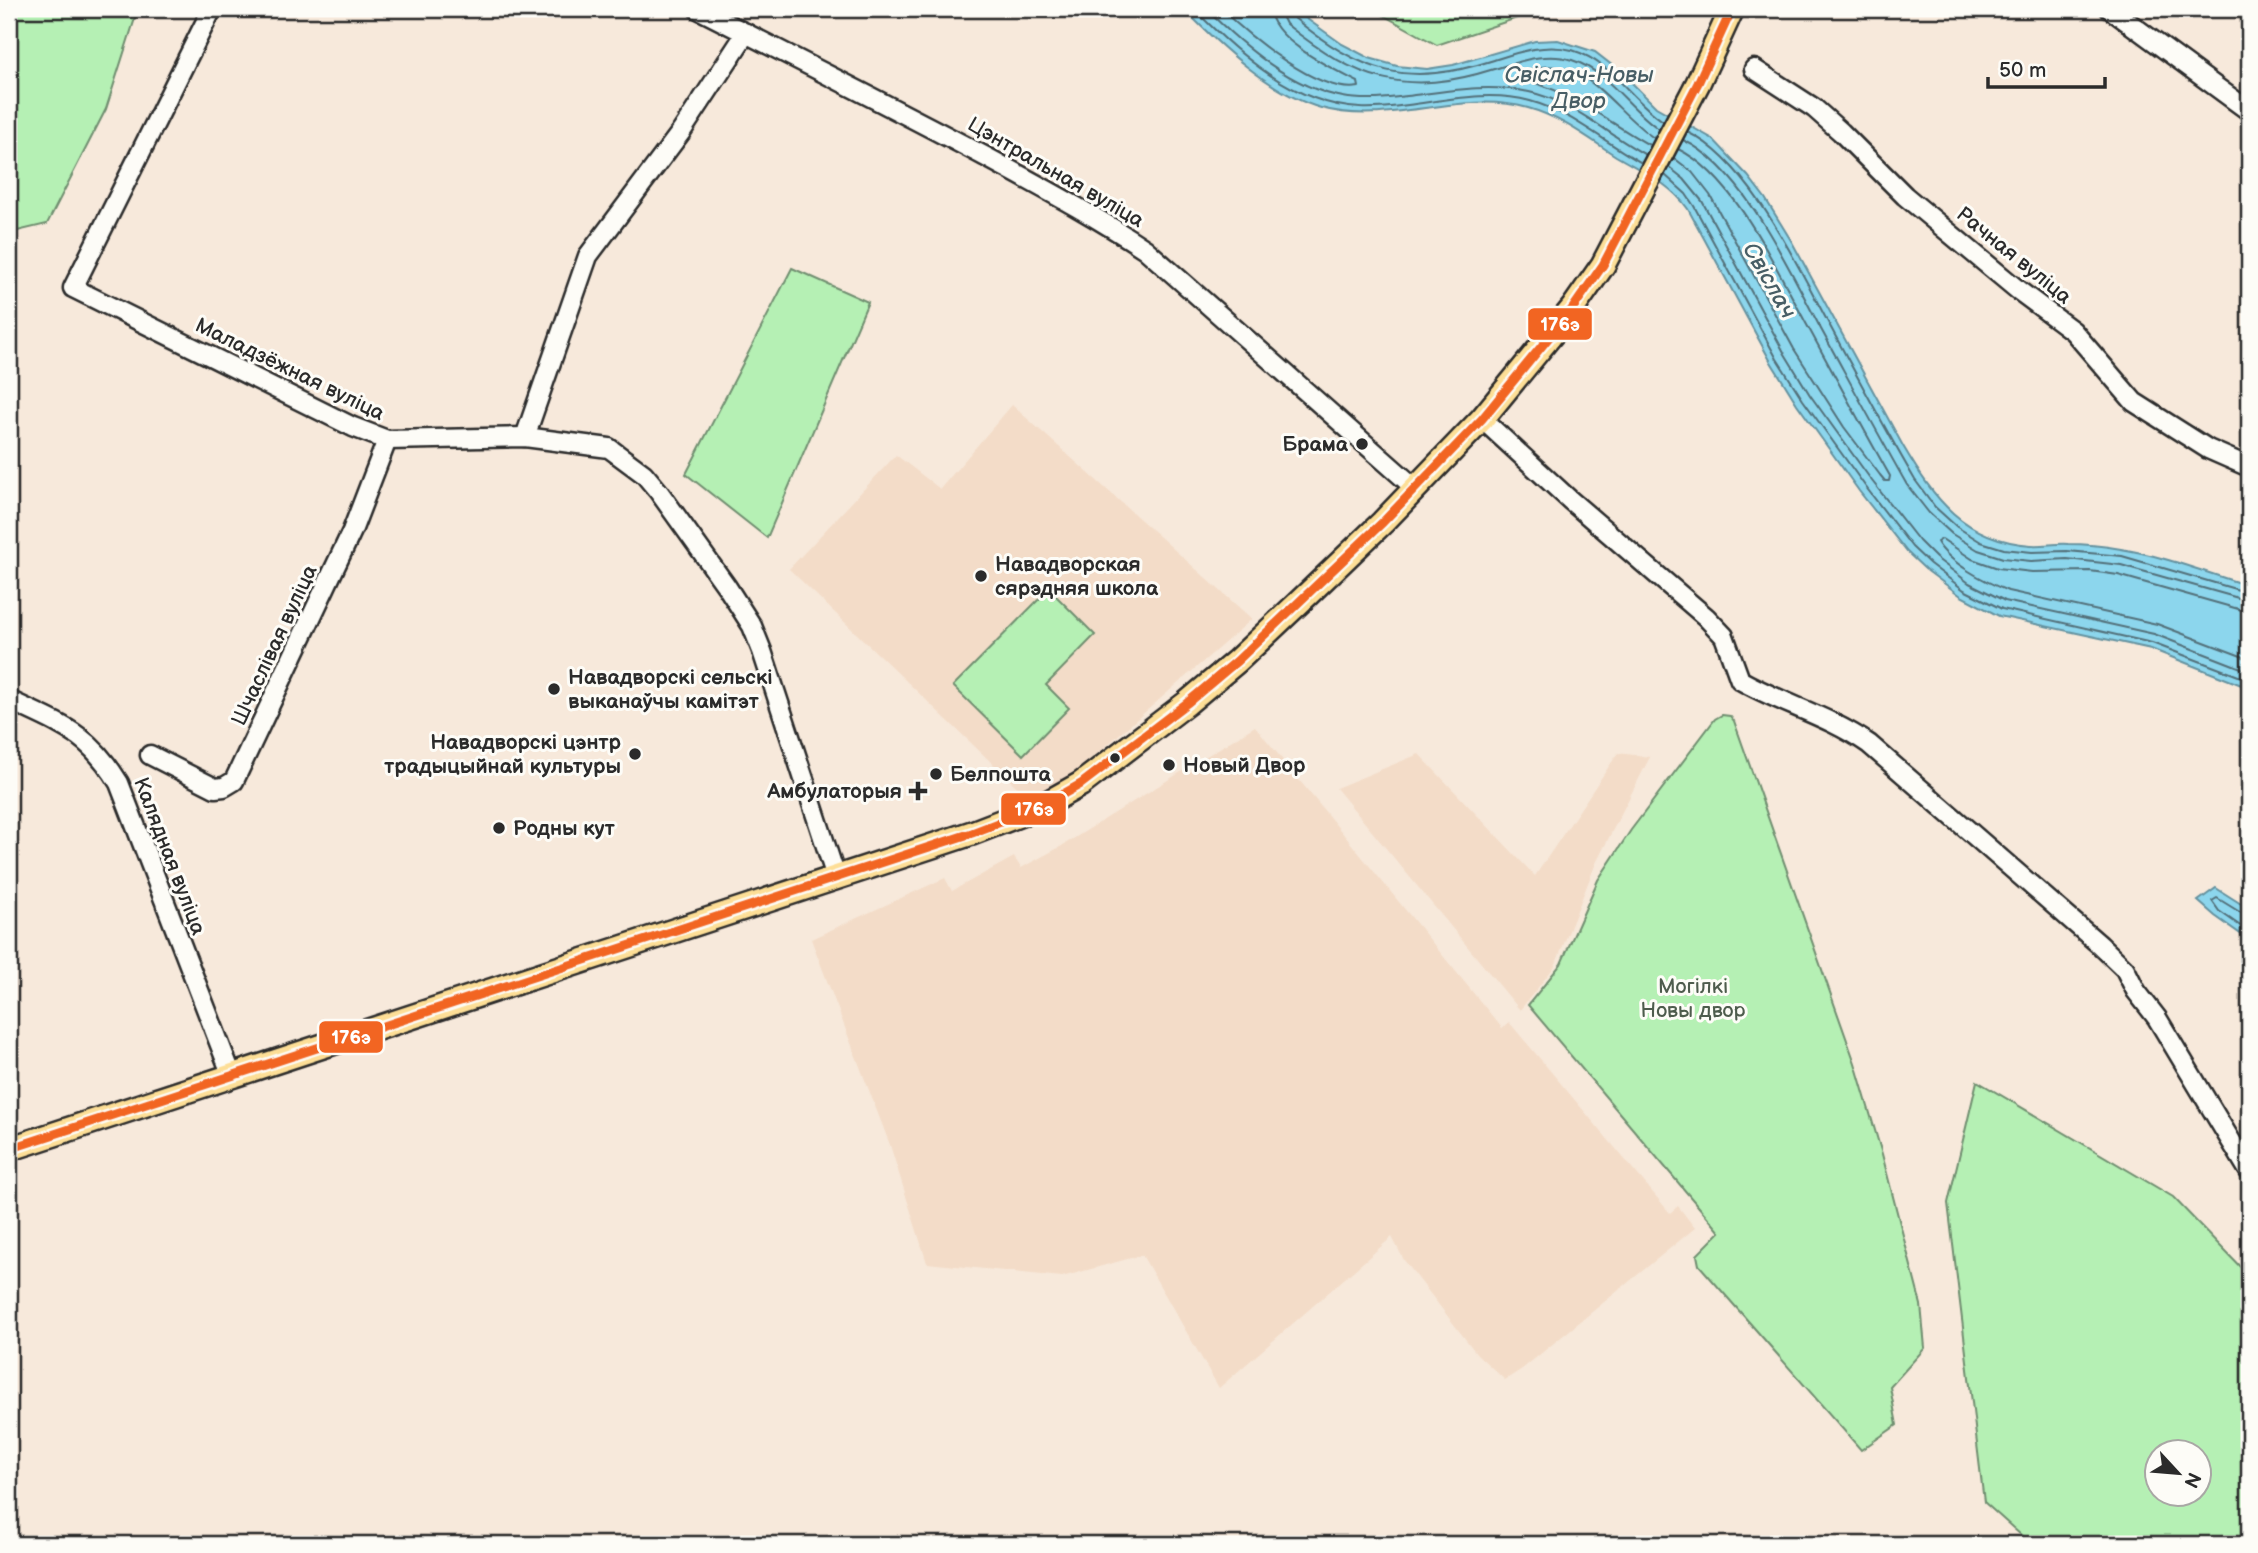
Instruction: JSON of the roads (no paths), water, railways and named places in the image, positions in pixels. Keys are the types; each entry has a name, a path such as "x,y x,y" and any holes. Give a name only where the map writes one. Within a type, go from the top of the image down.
{"main road":[{"path":"9,1149 984,829 1042,806 1081,785 1165,722 1237,661 1482,419 1573,308 1618,240 1698,83 1732,9"}],"street":[{"name":"Маладзёжная вуліца","path":"212,9 73,288 353,427 387,440 524,437 609,448 635,467 659,492 752,626 836,877"},
{"name":"Цэнтральная вуліца","path":"698,9 880,100 1054,193 1145,249 1415,488"},
{"path":"2110,9 2249,111"},
{"path":"524,437 589,256 681,132 746,33"},
{"name":"Рачная вуліца","path":"1754,69 1814,108 1905,196 2018,290 2073,331 2134,402 2208,449 2249,467"},
{"path":"1482,419 1724,636 1740,680 1845,729 1869,744 2100,945 2124,969 2136,991 2157,1018 2249,1171"},
{"name":"Шчаслівая вуліца","path":"150,755 215,788 224,787 234,781 352,531 387,440"},
{"name":"Калядная вуліца","path":"9,701 68,728 86,740 119,783 232,1076"}],"water":[{"name":"Свіслач-Новы Двор","path":"1184,9 1293,9 1342,44 1369,58 1397,66 1427,69 1453,65 1535,41 1558,40 1595,52 1622,73 1656,107 1713,139 1748,176 1792,242 1903,446 1939,499 1954,514 1987,535 2008,541 2121,549 2170,560 2249,586 2249,688 2151,649 1999,616 1961,596 1925,569 1907,552 1859,491 1797,404 1771,362 1688,209 1673,192 1655,179 1563,122 1528,108 1502,103 1477,103 1347,113 1321,108 1283,92 1247,67"},
{"path":"2216,888 2249,909 2249,940 2198,901"}],"place":[{"name":"Брама","path":"1362,444"},
{"name":"Навадворская сярэдняя школа","path":"981,576"},
{"name":"Навадворскі сельскі выканаўчы камітэт","path":"554,689"},
{"name":"Навадворскі цэнтр традыцыйнай культуры","path":"635,754"},
{"name":"Новый Двор","path":"1169,765"},
{"name":"Белпошта","path":"936,774"},
{"name":"Амбулаторыя","path":"918,791"},
{"name":"Родны кут","path":"499,828"}],"water label":[{"name":"Свіслач","path":"1770,280"}],"park label":[{"name":"Могілкі Новы двор","path":"1693,998"}]}
